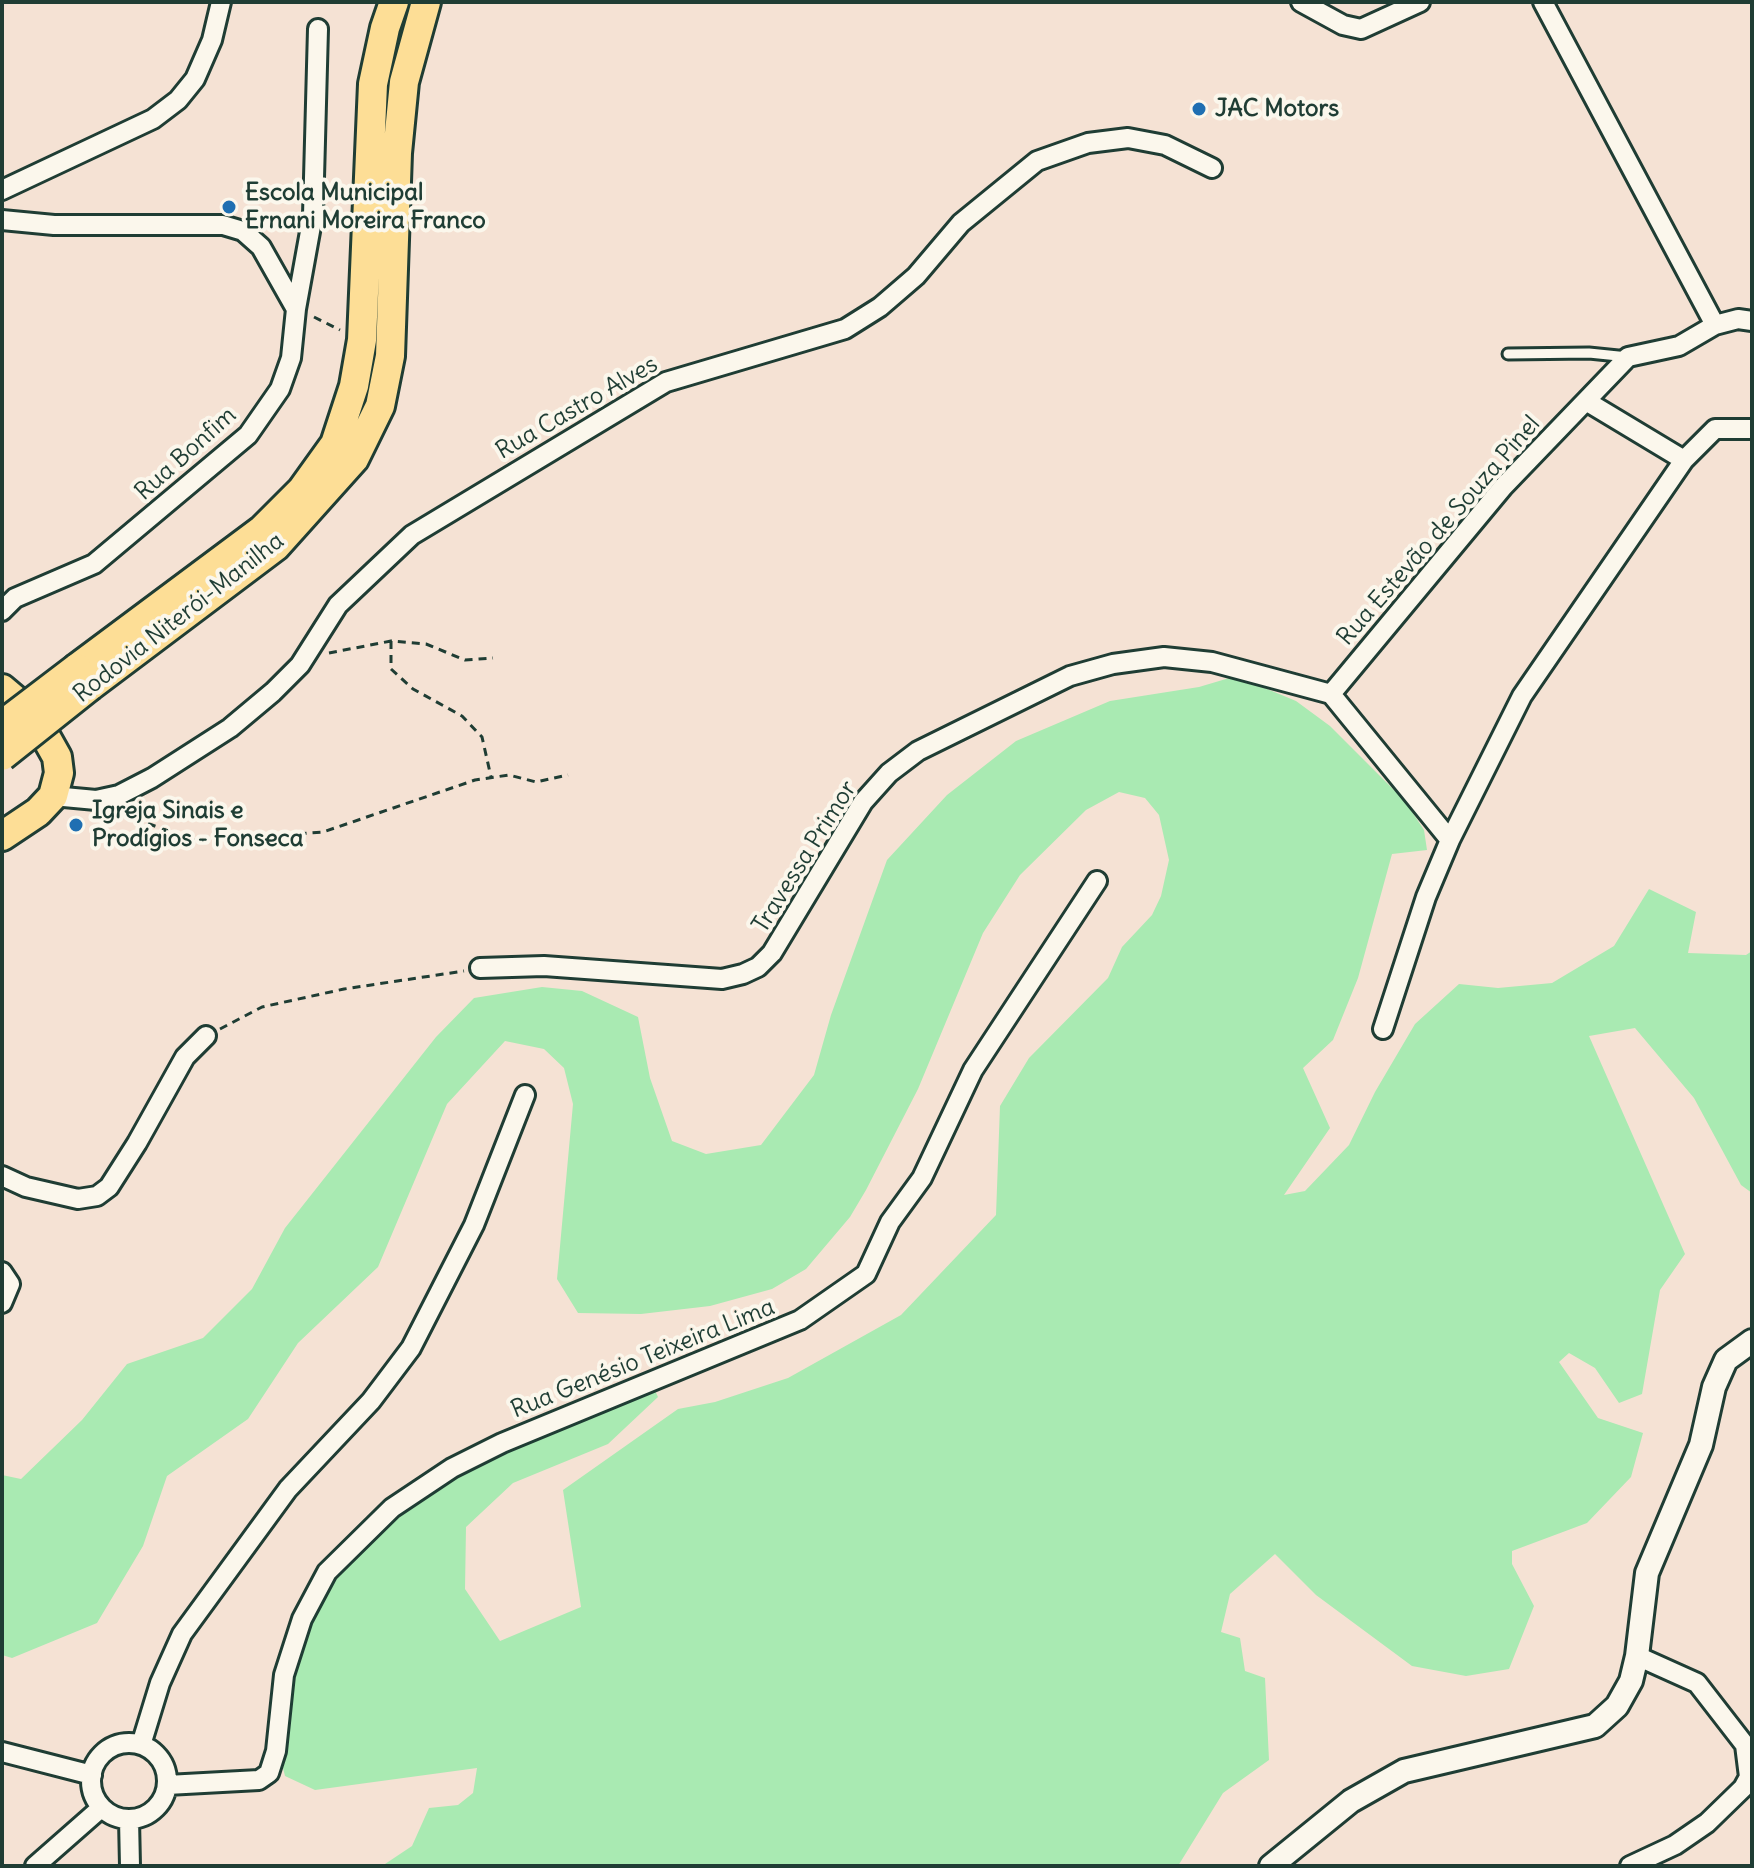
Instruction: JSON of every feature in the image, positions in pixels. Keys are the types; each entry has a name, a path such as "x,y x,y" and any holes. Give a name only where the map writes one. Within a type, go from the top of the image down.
{"highway":[{"name":"Rodovia Niterói-Manilha","path":"2,756 84,677 262,530 302,490 335,444 354,386 362,340 373,84 394,2"},
{"name":"Rodovia Niterói-Manilha","path":"2,725 84,677 276,546 354,459 380,406 390,356 397,153 404,82 426,2"},
{"path":"2,689 34,716 57,757 59,773 53,796 38,812 2,836"}],"street":[{"path":"2,190 153,119 178,100 195,79 212,40 221,2"},
{"path":"1301,2 1343,25 1361,29 1420,2"},
{"path":"1543,2 1715,325"},
{"name":"Rua Bonfim","path":"2,611 15,598 94,564 187,490 248,435 280,389 291,358 296,309 313,215 318,29"},
{"name":"Rua Castro Alves","path":"53,796 79,801 119,795 230,728 300,665 338,605 412,535 483,489 666,382 845,329 880,307 916,276 961,223 1037,161 1088,143 1128,138 1165,145 1212,168"},
{"path":"2,220 54,225 233,228 261,247 296,309"},
{"path":"1628,357 1679,346 1715,325 1738,319 1752,321"},
{"name":"Rua Estevão de Souza Pinel","path":"1331,694 1503,487 1628,357"},
{"path":"1586,401 1684,460"},
{"path":"1383,1029 1426,897 1450,840 1522,696 1684,460 1715,429 1752,429"},
{"name":"Travessa Primor","path":"480,968 544,966 722,979 758,967 772,953 863,802 889,773 918,751 1070,676 1113,664 1164,657 1212,662 1331,694"},
{"path":"1331,694 1450,840"},
{"name":"Rua Genésio Teixeira Lima","path":"167,1785 259,1780 269,1773 276,1751 284,1675 302,1619 327,1572 392,1508 452,1468 502,1443 800,1320 866,1274 890,1222 922,1178 973,1070 1097,881"},
{"path":"2,1176 26,1187 78,1199 97,1196 109,1187 137,1143 185,1057 206,1036"},
{"path":"141,1745 160,1683 182,1634 288,1489 371,1401 411,1348 474,1225 525,1095"},
{"path":"2,1272 10,1284 2,1303"},
{"path":"1271,1866 1351,1801 1404,1771 1595,1726 1617,1706 1631,1681 1637,1656 1647,1573 1701,1445 1714,1387 1726,1360 1752,1341"},
{"path":"1630,1866 1675,1845 1707,1823 1743,1788 1749,1777 1745,1745 1697,1683 1637,1656"},
{"path":"119,1744 141,1745 161,1761 167,1785 154,1810 129,1819 101,1808 94,1796 92,1775 105,1752 119,1744"},
{"path":"2,1752 92,1775"},
{"path":"35,1866 101,1808"},
{"path":"129,1819 130,1866"}],"lane":[{"path":"1508,354 1589,353 1628,357"}],"path":[{"path":"296,309 362,340"},
{"path":"300,665 338,649 391,641 426,644 465,660 493,658"},
{"path":"391,641 391,669 413,689 462,716 482,737 491,777"},
{"path":"119,795 130,817 196,841 323,832 491,777 509,775 536,782 568,775"},
{"path":"206,1036 262,1007 344,989 480,968"}],"green space":[{"path":"1236,676 1296,701 1330,726 1405,801 1424,830 1427,850 1392,854 1358,978 1333,1040 1303,1068 1330,1128 1284,1195 1305,1191 1349,1145 1375,1092 1415,1024 1459,984 1498,988 1552,983 1614,946 1649,889 1696,912 1688,953 1746,955 1752,951 1752,1193 1741,1185 1694,1098 1635,1028 1589,1036 1685,1254 1660,1290 1642,1394 1619,1403 1595,1368 1569,1353 1559,1362 1598,1418 1643,1433 1631,1477 1587,1523 1512,1551 1512,1564 1534,1606 1509,1669 1466,1676 1412,1666 1316,1595 1275,1554 1230,1594 1221,1632 1240,1638 1245,1671 1265,1678 1269,1760 1223,1793 1178,1866 382,1866 412,1846 429,1808 458,1805 473,1793 477,1768 315,1790 285,1776 280,1756 284,1682 318,1591 399,1505 503,1449 653,1386 658,1397 608,1444 513,1483 466,1527 465,1589 500,1641 581,1607 563,1490 678,1409 715,1402 788,1378 901,1315 996,1215 1000,1106 1029,1058 1108,978 1122,947 1152,915 1161,896 1169,860 1159,815 1145,798 1119,792 1086,810 1020,875 983,933 918,1089 866,1190 850,1217 806,1269 772,1289 710,1306 641,1314 578,1313 557,1279 573,1104 564,1068 544,1049 505,1041 447,1104 378,1267 298,1343 248,1419 167,1476 143,1546 97,1623 12,1658 2,1655 2,1475 21,1479 82,1420 127,1364 203,1338 252,1289 285,1228 436,1037 474,998 542,987 582,991 638,1017 650,1078 672,1141 706,1154 761,1145 814,1075 831,1015 887,860 947,795 1016,741 1110,701 1199,687"}],"place":[{"name":"JAC Motors","path":"1199,109"},
{"name":"Escola Municipal Ernani Moreira Franco","path":"229,207"},
{"name":"Igreja Sinais e Prodígios - Fonseca","path":"76,825"}]}
